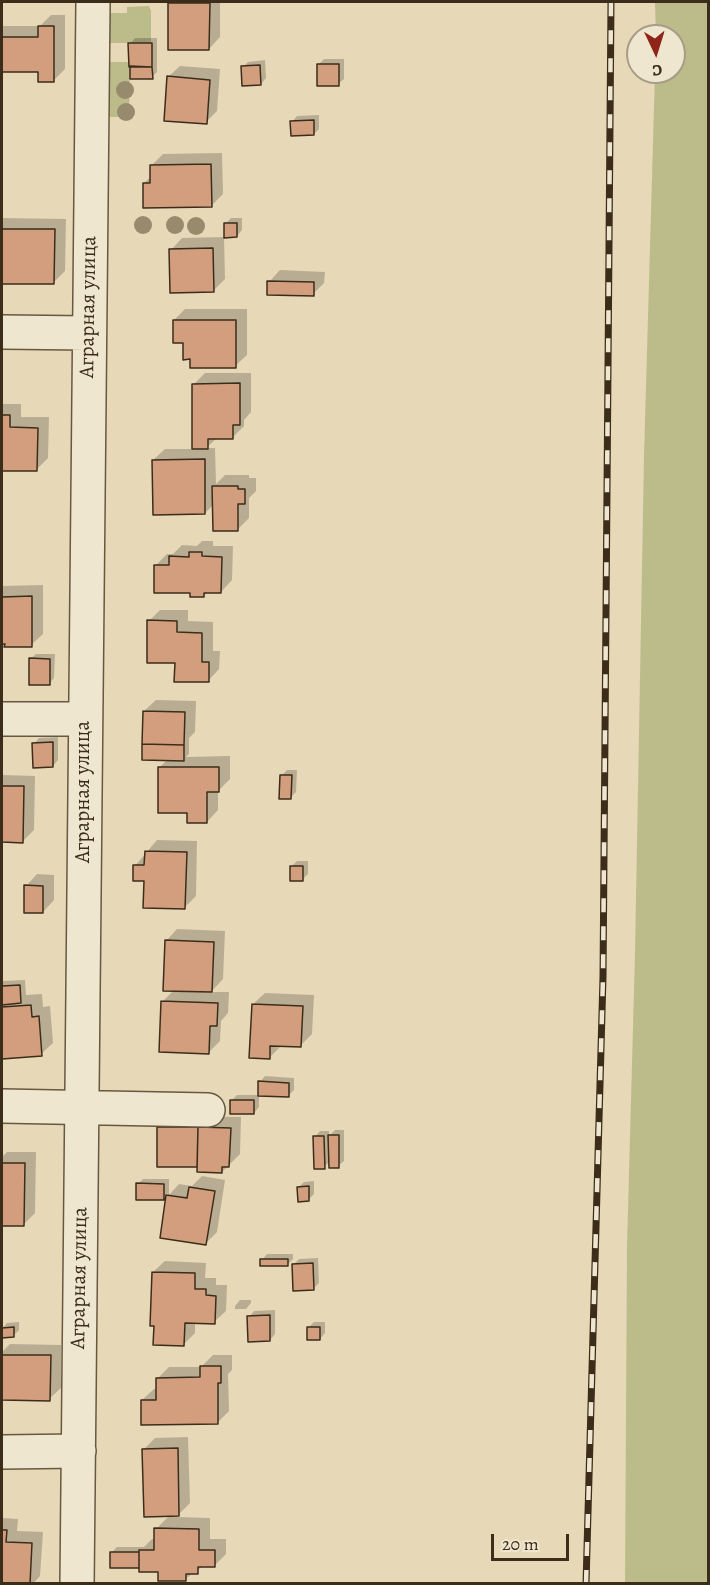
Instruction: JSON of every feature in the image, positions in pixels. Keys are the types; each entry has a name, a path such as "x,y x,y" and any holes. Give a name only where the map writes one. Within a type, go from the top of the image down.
{"street":[{"name":"Аграрная улица","path":"77,1584 93,2"},
{"path":"2,332 88,333"},
{"path":"2,719 84,719"},
{"path":"2,1106 208,1110"},
{"path":"2,1452 79,1451"}],"green space":[{"path":"655,2 708,2 708,1584 625,1583 627,1246 644,456 655,84 686,84 686,24 656,24"},
{"path":"149,6 151,43 107,43 108,13 127,13 127,7"},
{"path":"107,62 129,62 129,117 108,117"}],"building":[{"path":"168,3 210,3 209,50 168,50"},
{"path":"38,26 54,26 54,82 38,82 38,72 2,72 2,37 38,37"},
{"path":"128,43 152,43 152,67 129,67"},
{"path":"317,64 339,64 339,86 317,86"},
{"path":"260,65 261,85 242,86 241,66"},
{"path":"130,66 152,67 153,79 130,79"},
{"path":"167,76 210,80 207,124 164,121"},
{"path":"314,120 314,135 291,136 290,121"},
{"path":"211,164 212,207 143,208 143,183 150,183 150,165"},
{"path":"224,223 237,223 237,237 224,238"},
{"path":"2,229 55,229 54,284 2,284"},
{"path":"213,248 214,292 170,293 169,249"},
{"path":"267,281 314,282 314,296 267,295"},
{"path":"173,320 236,320 236,368 190,368 190,359 183,360 183,343 173,343"},
{"path":"240,383 240,425 233,425 233,439 208,439 208,449 192,449 192,384"},
{"path":"2,415 10,415 10,427 38,428 37,471 2,471"},
{"path":"205,459 205,514 153,515 152,460"},
{"path":"212,486 238,486 238,489 245,489 245,504 238,504 238,531 213,531"},
{"path":"189,552 202,552 202,556 222,557 221,593 204,593 204,597 190,597 190,593 154,593 154,565 169,565 169,556 189,557"},
{"path":"32,596 32,647 4,647 5,644 2,644 2,597"},
{"path":"147,620 177,621 177,632 202,633 202,662 209,662 209,682 174,682 175,663 147,663"},
{"path":"29,658 50,659 50,685 29,685"},
{"path":"143,711 185,712 184,745 142,744"},
{"path":"53,742 53,767 33,768 32,743"},
{"path":"142,744 184,745 184,761 142,760"},
{"path":"158,767 219,767 219,792 207,792 207,823 187,823 187,813 158,813"},
{"path":"280,775 292,775 291,799 279,799"},
{"path":"2,786 24,786 23,843 2,842"},
{"path":"145,851 187,852 185,909 143,908 144,881 133,881 133,865 144,865"},
{"path":"290,866 303,866 303,881 290,881"},
{"path":"24,885 43,886 43,913 24,913"},
{"path":"165,940 214,942 212,992 163,991"},
{"path":"20,985 21,1003 2,1005 2,986"},
{"path":"161,1001 218,1003 217,1026 210,1026 209,1054 159,1052"},
{"path":"252,1004 303,1006 301,1047 270,1046 270,1059 249,1058"},
{"path":"31,1005 32,1017 39,1016 42,1056 2,1059 2,1007"},
{"path":"258,1081 289,1083 289,1097 258,1096"},
{"path":"230,1100 254,1100 254,1114 230,1114"},
{"path":"157,1127 198,1127 197,1167 157,1167"},
{"path":"198,1127 231,1128 229,1167 222,1167 222,1173 197,1172"},
{"path":"328,1135 339,1135 339,1168 329,1168"},
{"path":"313,1136 324,1136 325,1169 314,1169"},
{"path":"2,1163 25,1163 24,1226 2,1226"},
{"path":"136,1183 164,1184 164,1200 136,1200"},
{"path":"309,1186 309,1201 298,1202 297,1187"},
{"path":"189,1187 215,1191 206,1245 160,1238 166,1195 187,1198"},
{"path":"260,1259 288,1259 288,1266 260,1266"},
{"path":"313,1263 314,1290 293,1291 292,1264"},
{"path":"152,1272 195,1273 195,1289 206,1289 206,1295 216,1296 215,1324 185,1323 184,1346 153,1345 154,1326 150,1326"},
{"path":"270,1315 270,1341 248,1342 247,1316"},
{"path":"14,1327 14,1337 2,1338 2,1328"},
{"path":"307,1327 320,1327 320,1340 307,1340"},
{"path":"2,1355 51,1355 50,1401 2,1400"},
{"path":"200,1366 221,1366 221,1383 218,1383 218,1424 141,1425 141,1400 156,1400 156,1378 200,1377"},
{"path":"178,1448 179,1516 144,1517 142,1449"},
{"path":"154,1528 199,1529 199,1550 215,1550 215,1567 198,1567 198,1574 186,1574 186,1581 158,1581 158,1572 139,1572 139,1550 154,1550"},
{"path":"2,1530 7,1530 6,1542 32,1543 30,1584 2,1584"},
{"path":"110,1552 139,1552 139,1568 110,1568"}],"railway":[{"path":"586,1584 603,977 611,2"}]}
